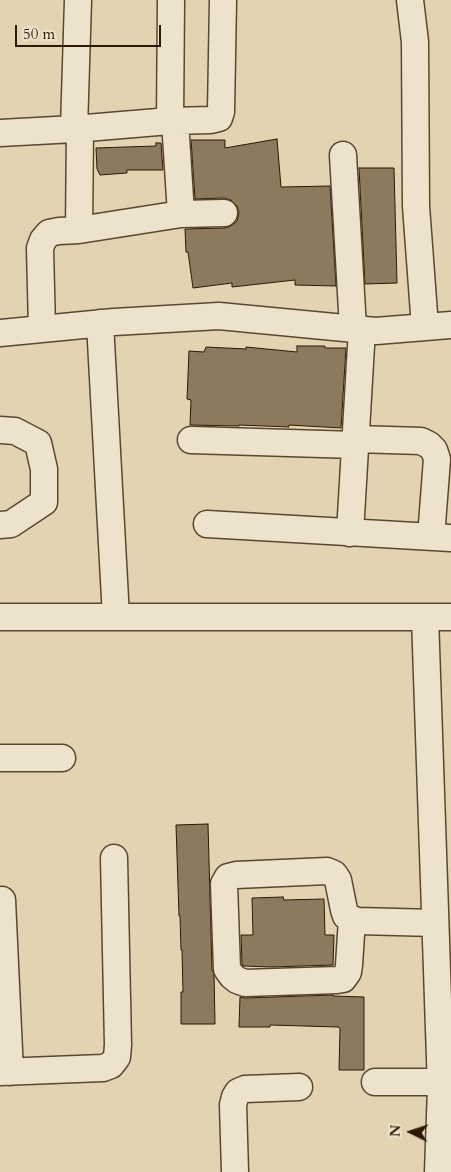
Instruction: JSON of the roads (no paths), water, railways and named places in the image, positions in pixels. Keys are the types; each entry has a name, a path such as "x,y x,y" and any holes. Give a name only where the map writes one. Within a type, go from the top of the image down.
{"street":[{"path":"78,0 77,129 79,230"},
{"path":"171,0 172,121 181,214"},
{"path":"0,133 219,118 221,112 222,0"},
{"path":"410,0 415,42 416,206 425,327"},
{"path":"343,155 358,329 356,442 350,533"},
{"path":"42,329 40,248 43,240 50,233 181,214 224,213"},
{"path":"0,333 100,323 219,316 376,331 451,325"},
{"path":"100,323 116,617"},
{"path":"0,430 15,431 38,443 44,468 44,502 11,524 0,525"},
{"path":"191,440 421,441 429,444 444,467 441,538 207,524"},
{"path":"0,617 451,617"},
{"path":"425,617 441,915 444,1086 438,1172"},
{"path":"0,758 62,758"},
{"path":"2,900 5,1072 103,1068 111,1065 117,1057 118,1045 114,858"},
{"path":"352,919 348,972 343,978 337,980 245,983 237,980 227,969 224,884 228,877 236,875 327,871 334,874 338,880 346,916 352,919 358,921 441,915"},
{"path":"375,1082 444,1086"},
{"path":"234,1172 234,1097 244,1089 299,1087"}]}
